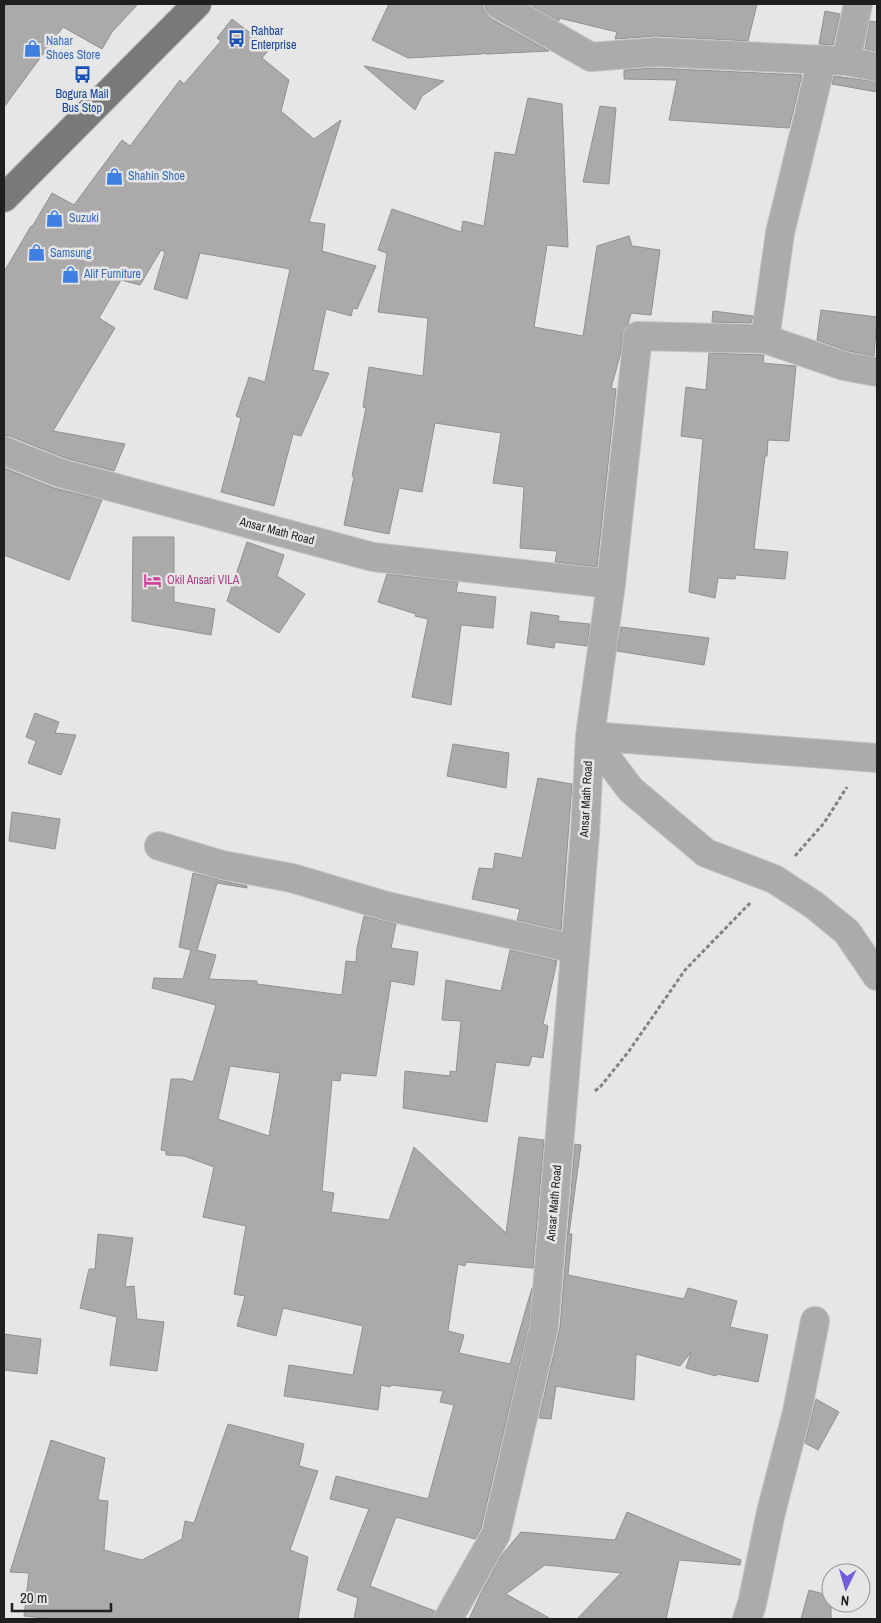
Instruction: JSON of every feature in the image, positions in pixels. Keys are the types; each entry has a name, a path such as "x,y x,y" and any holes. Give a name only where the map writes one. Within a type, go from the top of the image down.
{"main road":[{"path":"4,198 197,4"}],"street":[{"path":"498,4 591,57 655,52 834,60 877,67"},
{"path":"765,339 780,233 834,60 858,4"},
{"path":"611,584 638,336 765,339 844,366 877,372"},
{"name":"Ansar Math Road","path":"4,451 60,473 373,557 611,584 590,736 585,834 544,1326 496,1534 448,1619"},
{"path":"590,736 872,758"},
{"path":"590,736 631,790 706,853 774,879 814,905 847,932 877,976"},
{"path":"159,846 222,865 292,878 386,906 575,949"},
{"path":"747,1619 752,1604 771,1512 797,1412 815,1321"}],"path":[{"path":"561,1117 601,1086 629,1051 685,970 774,879 824,823 872,758"}],"building":[{"path":"4,4 138,4 112,32 102,49 63,27 4,107"},
{"path":"389,4 482,4 484,11 490,18 549,51 408,58 372,40"},
{"path":"529,4 757,4 748,41 656,36 615,39 617,32 559,18 559,21"},
{"path":"825,11 840,14 833,45 819,44"},
{"path":"232,19 270,48 262,58 289,80 281,111 314,139 341,120 309,222 325,224 322,251 376,266 357,309 353,308 351,316 326,309 313,370 329,373 301,436 293,434 274,506 221,492 241,418 236,416 249,377 265,382 290,269 200,253 187,299 154,289 165,252 161,250 140,285 121,280 99,318 115,328 53,431 125,444 114,471 65,458 10,436 4,436 4,272 52,193 74,205 122,140 130,146 180,80 184,84 221,41 217,38"},
{"path":"870,21 877,22 877,51 865,49"},
{"path":"364,66 444,81 422,96 415,110"},
{"path":"655,68 802,75 789,128 669,120 677,80 624,79 624,70"},
{"path":"834,76 877,82 877,92 832,84"},
{"path":"528,98 562,104 568,247 547,245 534,327 583,336 597,246 629,236 632,246 660,250 651,315 631,313 623,334 621,352 611,388 616,389 597,567 555,562 557,551 520,548 524,487 493,483 501,433 435,423 422,492 399,488 389,534 344,525 366,408 363,407 369,367 423,376 428,318 378,312 387,253 378,250 392,209 461,232 463,221 484,226 495,152 515,155"},
{"path":"600,106 616,108 609,184 583,182"},
{"path":"821,310 877,317 874,356 848,351 817,340"},
{"path":"713,311 753,316 751,323 712,322"},
{"path":"709,353 764,355 763,363 796,366 789,441 768,440 754,549 788,552 785,579 736,575 735,579 718,578 715,598 689,592 703,439 681,436 686,387 706,390"},
{"path":"4,468 54,488 102,500 69,580 4,555"},
{"name":"Okil Ansari VILA","path":"133,537 174,537 174,602 215,609 211,635 132,621"},
{"path":"247,542 284,555 277,576 305,594 279,633 227,601"},
{"path":"387,574 458,582 456,592 496,597 493,628 461,625 451,705 412,697 428,619 378,602"},
{"path":"531,612 559,616 558,621 590,624 587,646 555,642 554,648 527,644"},
{"path":"621,627 709,638 704,665 617,651"},
{"path":"35,713 59,722 55,733 76,735 61,775 28,763 36,741 26,737"},
{"path":"453,744 509,753 506,788 447,776"},
{"path":"538,778 572,784 561,930 517,920 520,909 472,899 479,868 493,869 495,853 522,858"},
{"path":"12,812 60,819 55,849 9,841"},
{"path":"193,873 247,886 247,888 217,883 197,950 216,955 209,979 257,981 257,984 342,995 346,961 356,962 364,916 396,924 391,948 418,952 414,985 391,981 376,1076 341,1073 340,1081 332,1080 322,1191 334,1193 331,1212 389,1220 414,1147 506,1233 519,1137 544,1140 533,1268 466,1262 465,1266 458,1264 448,1331 464,1335 459,1353 510,1364 532,1288 529,1324 481,1528 475,1539 396,1517 370,1586 435,1611 432,1619 354,1619 358,1598 337,1590 369,1509 330,1499 336,1476 428,1499 454,1405 440,1402 443,1391 391,1385 390,1387 381,1385 378,1410 284,1396 289,1365 353,1375 363,1326 283,1308 276,1336 237,1326 245,1296 234,1294 246,1226 203,1217 214,1167 184,1156 166,1155 166,1151 161,1150 171,1079 183,1079 193,1082 216,1005 152,988 154,978 183,979 191,950 179,947","holes":["230,1066 280,1073 269,1136 218,1119"]},
{"path":"510,950 557,961 543,1024 548,1026 543,1058 532,1056 529,1066 496,1062 487,1122 403,1108 405,1071 450,1076 450,1071 456,1072 461,1021 442,1020 446,980 501,991"},
{"path":"575,1144 581,1145 569,1234 572,1234 568,1275 684,1299 688,1288 737,1301 730,1327 768,1335 758,1382 717,1374 716,1376 686,1368 691,1352 680,1366 636,1354 634,1400 556,1386 551,1419 539,1418 560,1327"},
{"path":"98,1234 133,1238 125,1287 134,1286 137,1319 164,1322 157,1371 110,1365 117,1317 80,1308 89,1269 95,1269"},
{"path":"4,1334 41,1339 37,1374 4,1370"},
{"path":"816,1399 839,1412 818,1450 805,1443"},
{"path":"228,1424 304,1444 299,1466 318,1471 290,1550 308,1557 298,1619 56,1619 24,1616 29,1573 10,1572 51,1440 105,1458 98,1500 108,1501 104,1550 142,1560 182,1539 185,1521 194,1523"},
{"path":"627,1512 741,1560 740,1565 679,1560 666,1619 577,1619 621,1573 545,1565 506,1594 551,1619 469,1619 502,1555 521,1532 615,1540"},
{"path":"809,1590 821,1593 821,1613 831,1613 831,1619 801,1619"}],"place":[{"name":"Rahbar Enterprise","path":"237,38"},
{"name":"Nahar Shoes Store","path":"32,48"},
{"name":"Bogura Mail Bus Stop","path":"82,75"},
{"name":"Shahin Shoe","path":"114,176"},
{"name":"Suzuki","path":"55,218"},
{"name":"Samsung","path":"36,253"},
{"name":"Alif Furniture","path":"70,274"},
{"name":"Okil Ansari VILA","path":"153,580"}]}
